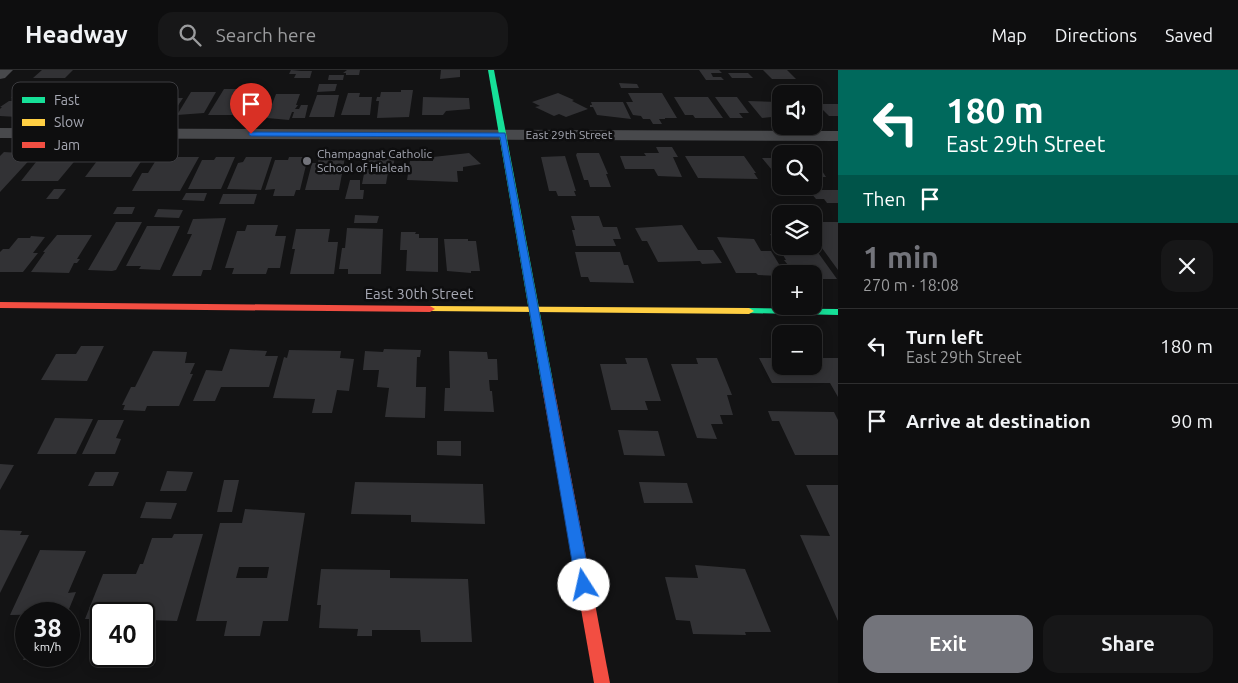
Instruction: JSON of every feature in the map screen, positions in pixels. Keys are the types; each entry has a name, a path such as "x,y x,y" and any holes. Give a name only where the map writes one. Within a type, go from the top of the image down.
{"street":[{"path":"0,75 6,70"},
{"path":"491,70 602,683"},
{"name":"East 29th Street","path":"178,134 838,136"},
{"name":"East 30th Street","path":"0,305 838,312"}],"building":[{"path":"42,70 73,70 65,78 33,78"},
{"path":"291,70 312,71 310,78 294,78 296,74 289,74"},
{"path":"347,70 360,70 359,75 346,75 346,73 343,73"},
{"path":"441,70 460,70 460,77 440,79"},
{"path":"699,70 719,70 722,73 711,73 713,77 721,77 724,80 706,80"},
{"path":"763,70 787,70 796,79 772,79"},
{"path":"728,73 748,73 753,78 732,78"},
{"path":"329,75 344,75 343,80 328,80"},
{"path":"619,83 637,84 639,88 621,88"},
{"path":"319,84 337,84 335,91 317,92"},
{"path":"224,89 249,89 237,115 208,115"},
{"path":"401,90 413,90 409,117 377,118 379,101 376,101 377,97 380,97 381,92 401,92"},
{"path":"191,92 216,92 204,113 178,115"},
{"path":"348,93 360,93 359,97 372,97 370,115 341,115"},
{"path":"558,93 588,109 566,117 559,114 554,116 535,107 540,106 532,102"},
{"path":"628,93 662,93 677,118 659,119 662,124 653,124 650,119 643,119 641,116 633,115 626,102 633,102"},
{"path":"276,94 300,94 296,105 298,105 295,109 299,109 301,105 308,105 305,118 292,118 294,112 292,112 289,120 267,118 268,115 256,115 259,107 271,107"},
{"path":"317,95 339,95 334,117 309,117"},
{"path":"423,97 469,98 470,109 446,111 443,115 422,115"},
{"path":"674,97 708,97 723,118 695,118 693,115 685,115"},
{"path":"715,97 737,97 749,113 739,113 743,118 730,118"},
{"path":"178,98 183,98 178,106"},
{"path":"12,101 12,117 0,116 0,109 2,107 0,107"},
{"path":"748,101 772,102 772,117 762,118"},
{"path":"591,102 623,102 631,119 597,115 593,107 590,107 592,105"},
{"path":"822,104 838,104 838,116 829,116 822,109"},
{"path":"656,147 672,147 678,157 673,157 682,177 658,176 654,169 625,169 620,156 646,156 644,153 659,153"},
{"path":"4,152 12,153 12,162 28,162 0,192 0,156"},
{"path":"368,153 395,153 393,172 388,172 386,184 362,184"},
{"path":"469,153 481,164 463,167 463,171 457,171 458,182 407,180 410,161 433,161 433,157"},
{"path":"577,153 599,153 611,187 590,187 588,180 584,180"},
{"path":"565,156 576,196 558,196 556,191 549,191 541,157"},
{"path":"685,156 744,156 758,179 698,178"},
{"path":"178,157 199,157 180,191 132,191 142,173 148,173 155,162 178,162"},
{"path":"216,157 235,157 221,189 188,189 202,160 214,160"},
{"path":"246,157 272,157 261,190 227,189 238,163 243,162"},
{"path":"289,157 308,157 300,190 296,190 294,196 273,196 275,189 265,190 275,160 288,160"},
{"path":"319,157 345,157 339,190 305,190 312,163 318,163"},
{"path":"762,158 772,158 772,170"},
{"path":"36,162 74,162 58,181 21,181"},
{"path":"96,162 141,162 131,177 85,177"},
{"path":"350,180 360,180 360,190 364,190 363,199 345,199"},
{"path":"54,189 66,189 58,199 46,199"},
{"path":"822,190 838,190 838,203 827,203 824,199 816,199 813,195 822,195"},
{"path":"186,193 207,193 204,201 182,200"},
{"path":"223,194 257,194 254,204 219,204"},
{"path":"117,207 135,207 132,214 113,214"},
{"path":"158,209 183,210 179,218 154,217"},
{"path":"355,215 379,216 377,223 354,223"},
{"path":"571,216 599,216 603,227 617,227 621,239 613,239 616,246 576,246 572,230 575,230"},
{"path":"226,218 211,270 203,270 201,276 172,276 192,234 187,234 193,219"},
{"path":"116,222 142,222 116,270 88,270"},
{"path":"822,222 838,222 838,270 822,248"},
{"path":"247,225 278,225 275,236 286,236 280,268 268,268 266,274 232,274 234,268 225,268 237,231 245,231"},
{"path":"682,225 698,250 713,250 722,263 702,264 700,261 658,262 647,241 642,241 635,228"},
{"path":"147,226 180,226 160,270 139,269 141,266 126,266"},
{"path":"347,228 383,229 381,274 348,274 348,269 339,269 342,248 345,248"},
{"path":"296,229 330,229 328,242 338,242 334,274 290,274 295,249 292,249"},
{"path":"401,232 416,232 415,234 419,234 419,238 438,238 438,272 406,271 407,250 400,250"},
{"path":"57,235 92,235 77,259 80,259 77,263 74,263 69,273 31,272 45,252 43,252"},
{"path":"31,236 45,237 33,253 38,253 23,272 0,272 0,252 3,249 9,249 18,238 30,238"},
{"path":"717,237 754,239 761,251 771,251 780,265 772,265 772,276 736,273"},
{"path":"444,239 476,241 480,271 471,271 471,273 447,271"},
{"path":"575,252 620,252 624,265 628,265 634,283 590,282 588,277 581,277"},
{"path":"783,255 820,255 837,279 822,279 822,265 788,265 784,260 786,260"},
{"path":"81,346 104,346 87,381 41,380 56,354 76,354"},
{"path":"230,349 267,351 265,356 278,356 269,387 221,387 215,401 193,401 206,370 222,371"},
{"path":"384,349 421,350 420,357 417,357 416,387 426,387 425,418 385,417 389,388 377,387 379,370 363,370 365,351 383,352"},
{"path":"289,350 341,351 340,358 354,359 349,391 337,390 332,413 312,413 315,399 273,398 284,357 287,358"},
{"path":"153,351 187,352 185,363 195,363 190,374 193,374 179,406 147,406 145,411 123,410 125,405 122,405 131,387 135,387"},
{"path":"449,351 487,352 488,359 497,359 498,380 489,380 494,412 444,411 445,388 450,388"},
{"path":"625,358 647,358 661,401 645,401 648,410 611,410 600,364 627,364"},
{"path":"696,358 717,358 732,395 727,395 733,415 720,415 723,424 711,424 717,439 697,438 671,364 698,364"},
{"path":"759,358 772,358 772,375 822,375 822,358 838,358 838,397 830,383 772,383"},
{"path":"768,411 834,412 838,420 838,455 795,455 779,421 772,421"},
{"path":"55,418 93,419 76,454 37,454"},
{"path":"98,420 124,420 116,438 121,439 115,454 82,454"},
{"path":"618,430 658,431 665,456 624,455"},
{"path":"437,441 461,441 461,456 437,455"},
{"path":"0,464 14,465 0,490"},
{"path":"167,471 193,472 186,491 160,491"},
{"path":"95,472 119,472 113,486 88,486"},
{"path":"224,480 239,480 232,512 217,512"},
{"path":"355,482 483,484 485,524 411,522 411,515 351,514"},
{"path":"639,482 687,483 693,503 644,503"},
{"path":"806,485 838,485 838,621 800,535 830,536"},
{"path":"146,502 177,503 171,519 140,518"},
{"path":"245,509 305,513 288,621 263,621 260,636 224,636 227,621 196,621 220,523 242,523","holes":["239,567 269,567 267,578 236,578"]},
{"path":"0,530 22,531 20,535 29,535 0,593"},
{"path":"174,534 203,534 177,621 155,620 155,602 92,602 103,574 136,574 140,564 143,564 152,538 172,538"},
{"path":"40,550 86,551 68,593 76,592 72,602 16,602"},
{"path":"695,565 745,569 771,632 745,632 746,635 693,634 690,621 676,620 665,577 698,578"},
{"path":"321,569 390,570 390,578 468,579 472,642 421,642 420,630 372,630 372,636 357,636 358,629 319,628 321,605 317,605"},
{"path":"15,604 15,615 10,615"},
{"path":"90,606 90,619 85,619"}],"traffic: fast":[{"path":"491,70 547,382"},
{"path":"749,311 838,312"}],"traffic: slow":[{"path":"430,309 749,311"}],"traffic: jam":[{"path":"0,305 430,309"},
{"path":"547,382 602,683"}],"place":[{"name":"Champagnat Catholic School of Hialeah","path":"307,161"}],"route":[{"path":"251,134 503,135 584,585"}]}
